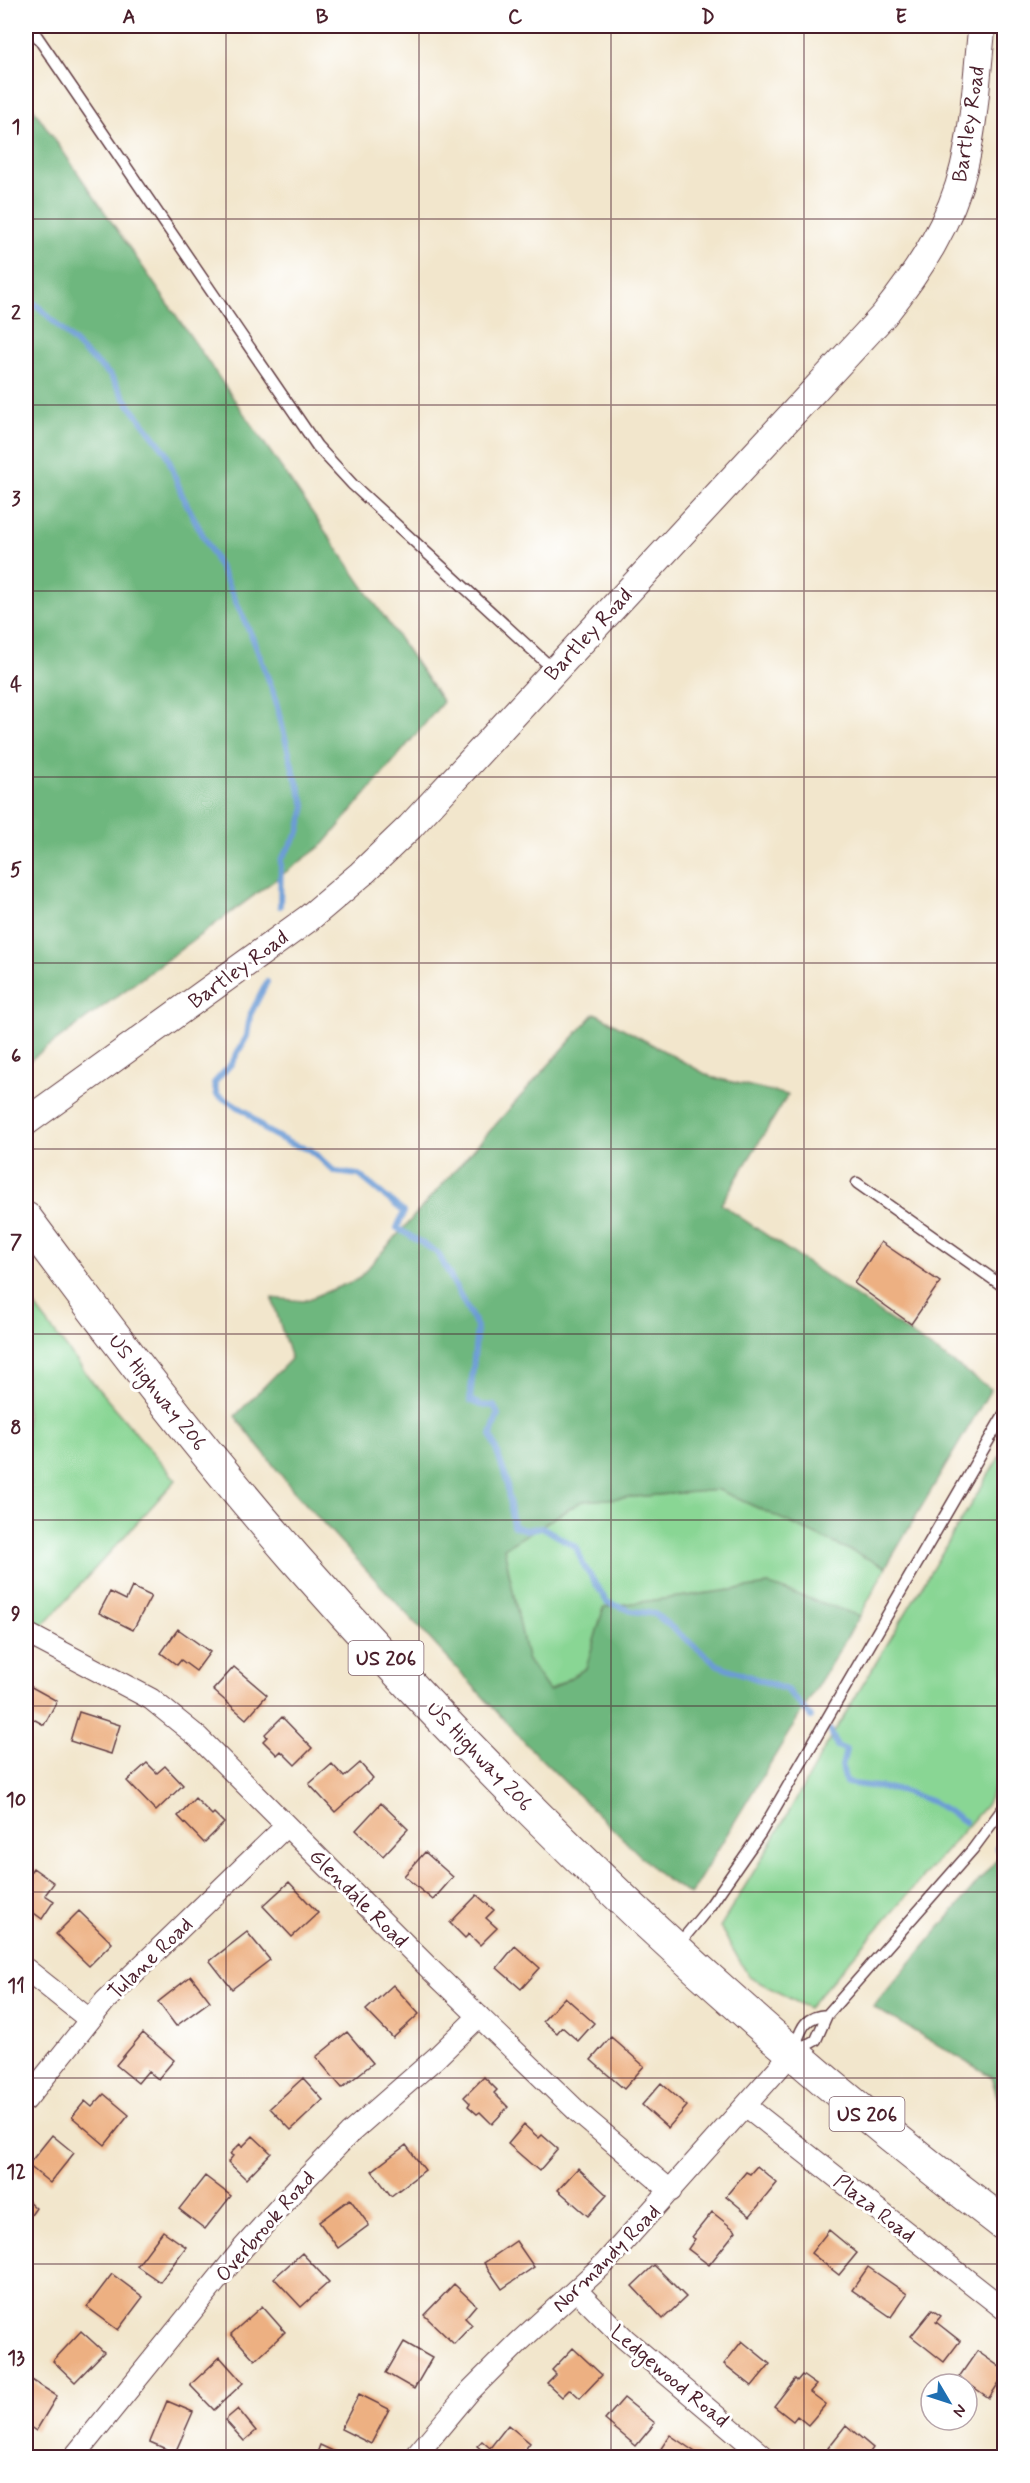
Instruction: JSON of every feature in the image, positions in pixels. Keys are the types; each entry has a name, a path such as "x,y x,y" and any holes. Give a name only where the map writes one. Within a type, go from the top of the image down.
{"highway":[{"name":"US Highway 206","path":"26,1219 148,1380 294,1557 405,1680 490,1768 676,1948 794,2052 1005,2224"}],"street":[{"name":"Bartley Road","path":"26,1122 301,925 336,897 410,827 884,315 927,255 949,212 965,165 982,26"},
{"name":"Glendale Road","path":"26,1634 151,1699 198,1737 579,2113 671,2192"},
{"name":"Tulane Road","path":"26,2100 90,2020 142,1963 286,1826"},
{"path":"26,1969 90,2020"},
{"name":"Overbrook Road","path":"73,2457 243,2248 294,2190 349,2134 438,2056 479,2016"},
{"name":"Normandy Road","path":"414,2457 470,2391 519,2342 577,2291 671,2192 794,2052"},
{"name":"Plaza Road","path":"746,2106 1005,2309"},
{"name":"Ledgewood Road","path":"577,2291 625,2339 763,2457"}],"lane":[{"path":"30,26 322,453 353,485 554,670"},
{"path":"857,1183 1005,1287"},
{"path":"676,1948 710,1906 760,1834 1005,1414"},
{"path":"794,2052 816,2040 827,2014 973,1849 1005,1808"},
{"path":"794,2052 802,2026 815,2015 827,2014"}],"green space":[{"path":"26,98 443,702 324,844 26,1063"},
{"path":"595,1013 711,1077 788,1095 721,1204 991,1389 886,1567 719,1490 582,1501 504,1548 527,1659 549,1691 586,1668 604,1607 769,1585 860,1616 690,1895 661,1876 532,1750 292,1489 235,1416 291,1359 272,1298 304,1301 358,1279"},
{"path":"26,1295 94,1384 176,1480 26,1644"},
{"path":"1004,1449 1004,1769 986,1805 808,2008 749,1977 720,1927"},
{"path":"719,1490 886,1567 860,1616 769,1585 604,1607 586,1668 549,1691 527,1659 504,1548 582,1501"},
{"path":"1004,1851 1004,2120 991,2076 873,2007"}],"building":[{"path":"881,1242 940,1282 911,1324 854,1283"},
{"path":"132,1587 151,1596 133,1630 99,1613 110,1592 126,1600"},
{"path":"178,1629 210,1652 196,1671 181,1660 177,1665 161,1653"},
{"path":"234,1667 267,1695 246,1719 213,1690"},
{"path":"26,1684 57,1701 44,1725 26,1715"},
{"path":"79,1712 120,1725 111,1754 70,1741"},
{"path":"282,1717 312,1748 295,1765 281,1751 277,1755 263,1741 267,1737 265,1734"},
{"path":"147,1763 157,1773 165,1766 183,1785 156,1811 127,1781"},
{"path":"360,1763 373,1778 335,1812 309,1784 332,1764 344,1777"},
{"path":"195,1798 224,1823 204,1843 178,1816"},
{"path":"381,1803 408,1829 383,1856 356,1830"},
{"path":"425,1852 453,1877 433,1900 404,1876"},
{"path":"33,1868 54,1883 45,1895 54,1901 42,1919 26,1907 26,1878"},
{"path":"289,1882 318,1913 292,1937 263,1906"},
{"path":"477,1895 494,1910 486,1918 497,1928 480,1945 469,1934 465,1938 450,1923"},
{"path":"79,1911 112,1943 89,1966 56,1934"},
{"path":"247,1932 270,1960 232,1989 210,1961"},
{"path":"515,1946 540,1968 521,1989 497,1968"},
{"path":"191,1976 210,2001 176,2026 158,2002"},
{"path":"393,1985 419,2014 393,2038 366,2010"},
{"path":"565,1997 594,2023 578,2041 562,2027 557,2033 543,2021"},
{"path":"347,2032 373,2063 342,2088 316,2057"},
{"path":"143,2033 174,2060 158,2079 148,2071 138,2083 116,2065"},
{"path":"611,2037 644,2066 624,2089 591,2060"},
{"path":"484,2077 497,2090 494,2093 508,2107 492,2124 480,2112 477,2114 468,2106 470,2103 464,2097"},
{"path":"303,2078 323,2100 291,2130 270,2108"},
{"path":"661,2083 687,2106 668,2128 642,2105"},
{"path":"104,2094 129,2115 105,2145 72,2117 85,2101 92,2107"},
{"path":"524,2125 539,2138 542,2135 558,2149 539,2171 508,2144"},
{"path":"52,2135 74,2153 50,2183 28,2165"},
{"path":"253,2136 271,2153 246,2179 228,2162 233,2156 230,2154 240,2144 242,2147"},
{"path":"406,2145 425,2170 391,2196 372,2171"},
{"path":"757,2166 777,2183 750,2216 726,2196 746,2172 750,2174"},
{"path":"578,2168 607,2195 588,2216 558,2190"},
{"path":"205,2176 231,2196 205,2229 179,2209"},
{"path":"26,2199 36,2208 26,2222"},
{"path":"350,2199 369,2225 338,2248 319,2222"},
{"path":"712,2212 736,2231 709,2265 688,2249 695,2239 692,2237"},
{"path":"829,2230 857,2253 839,2275 811,2253"},
{"path":"163,2231 186,2247 160,2282 137,2266"},
{"path":"516,2241 534,2267 502,2289 484,2263"},
{"path":"302,2253 329,2282 301,2307 274,2278"},
{"path":"654,2265 686,2297 663,2319 632,2286"},
{"path":"868,2267 907,2294 891,2317 852,2290"},
{"path":"112,2274 143,2297 118,2330 87,2307"},
{"path":"454,2284 476,2305 465,2318 472,2325 454,2344 424,2315"},
{"path":"262,2306 285,2332 255,2360 231,2334"},
{"path":"932,2310 941,2316 936,2322 960,2341 944,2362 911,2336"},
{"path":"81,2331 104,2352 75,2382 53,2361"},
{"path":"742,2341 770,2364 752,2386 724,2364"},
{"path":"404,2342 432,2358 414,2389 386,2373"},
{"path":"573,2348 602,2375 580,2398 570,2389 562,2397 547,2383 556,2374 552,2370"},
{"path":"977,2351 1004,2370 1004,2375 989,2398 979,2391 979,2372 962,2372"},
{"path":"220,2357 243,2383 214,2410 190,2385"},
{"path":"802,2375 816,2385 810,2392 826,2404 808,2425 797,2416 793,2421 774,2406 795,2379 797,2381"},
{"path":"27,2377 57,2396 36,2431 26,2424"},
{"path":"359,2394 389,2409 371,2444 341,2429"},
{"path":"624,2398 655,2423 636,2446 605,2420"},
{"path":"167,2401 193,2412 175,2453 150,2442"},
{"path":"238,2409 256,2431 244,2441 225,2420"},
{"path":"508,2425 530,2443 519,2458 492,2458 477,2446 482,2441 490,2448"},
{"path":"846,2425 873,2448 866,2458 840,2458 828,2448"},
{"path":"670,2435 704,2458 659,2458 656,2456"},
{"path":"320,2445 348,2458 315,2458"}],"waterway":[{"path":"26,297 110,375 130,406 166,452 182,495 225,578 253,639 274,694 305,806 299,832 281,860 280,906"},
{"path":"267,982 250,1015 247,1036 232,1063 214,1083 217,1095 247,1112 265,1130 291,1144 311,1150 335,1172 359,1175 404,1212 397,1228 438,1253 477,1327 470,1400 480,1405 494,1406 498,1414 491,1435 506,1478 513,1526 526,1530 542,1527 576,1547 583,1564 607,1602 632,1611 655,1614 718,1665 787,1690 811,1717"},
{"path":"830,1730 837,1746 846,1750 842,1766 846,1783 900,1790 933,1802 965,1822"},
{"path":"997,1848 1004,1844"}]}
